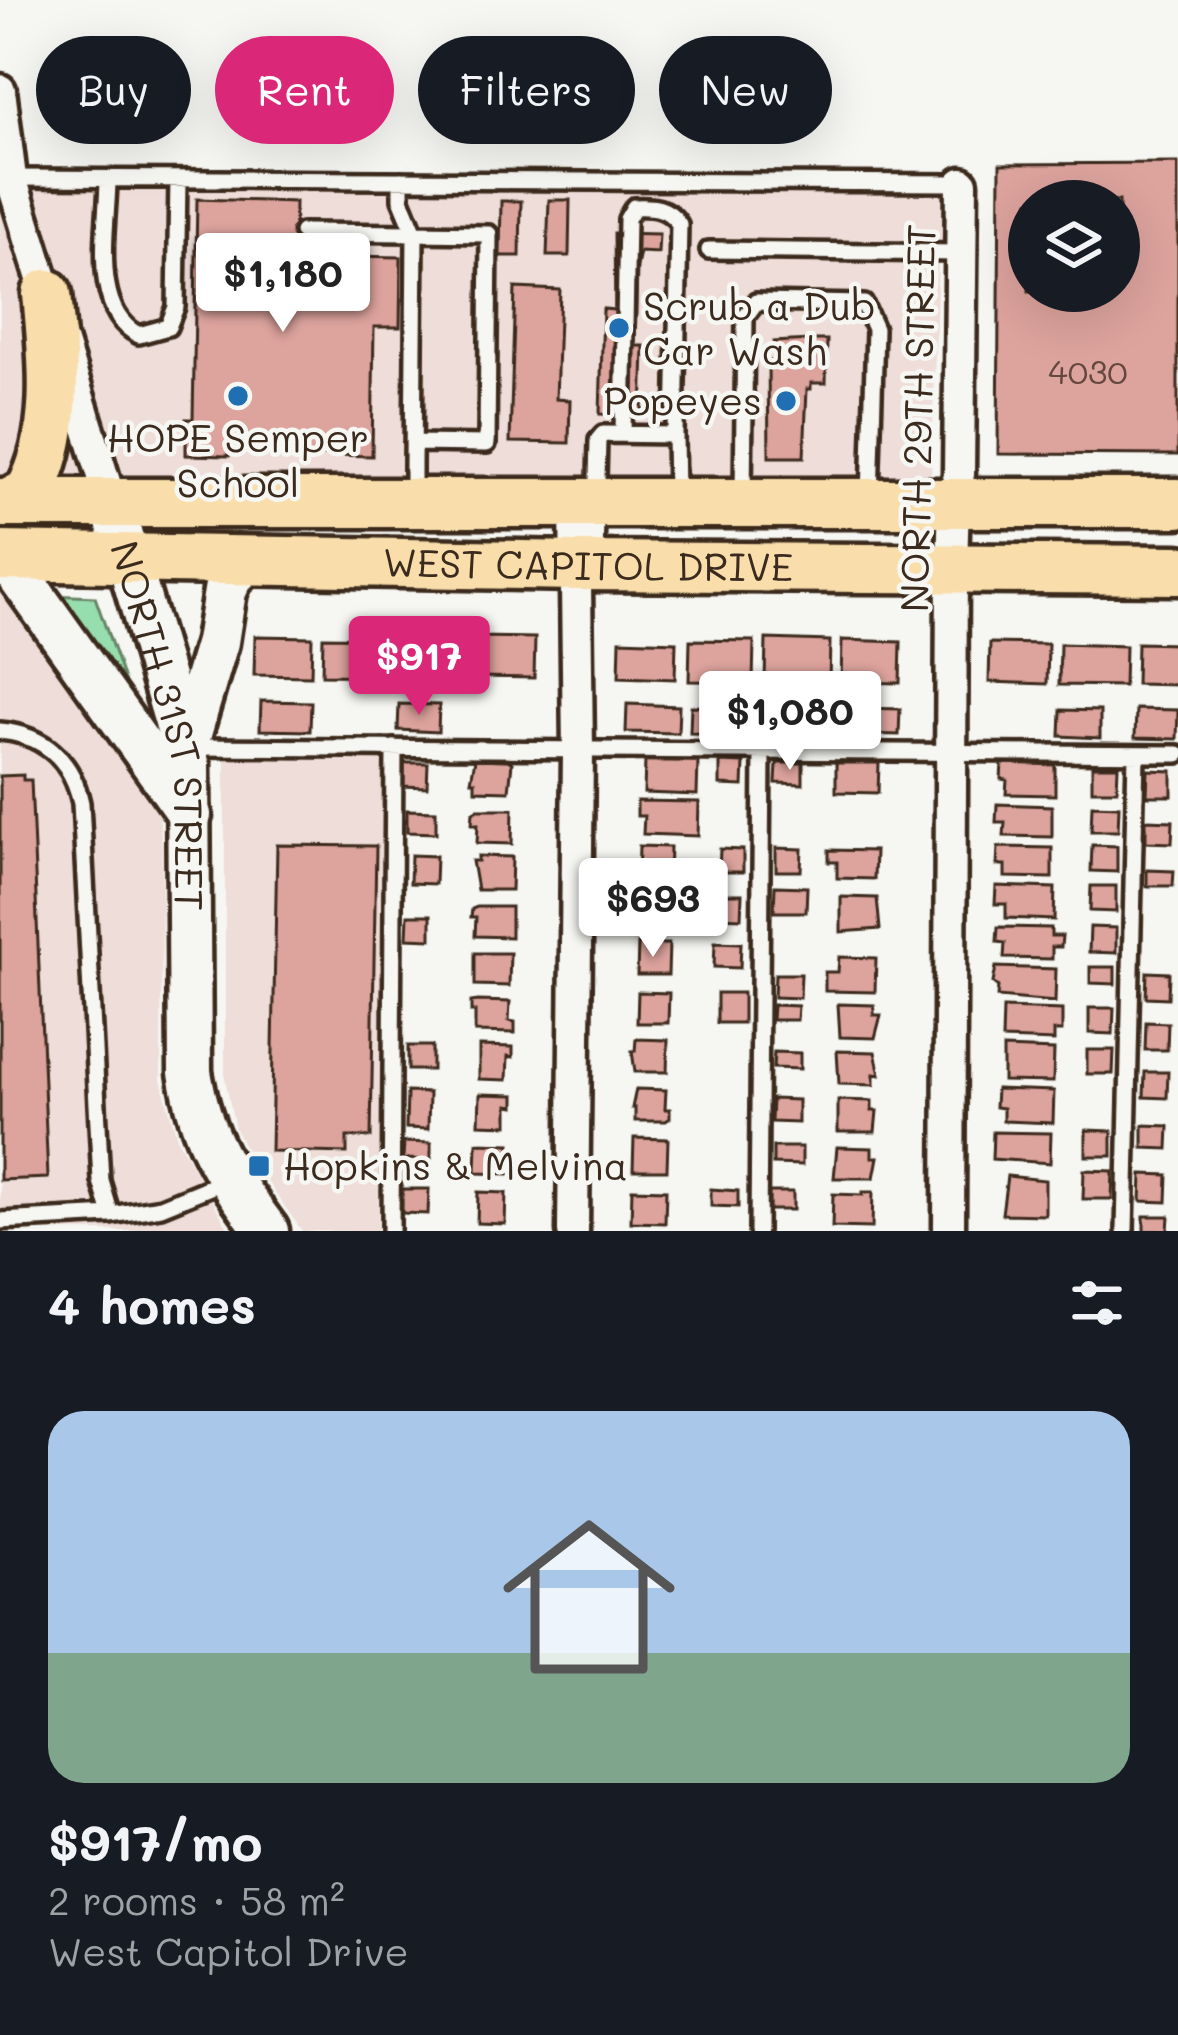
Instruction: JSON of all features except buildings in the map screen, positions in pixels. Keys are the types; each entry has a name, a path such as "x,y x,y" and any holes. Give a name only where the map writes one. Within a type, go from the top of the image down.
{"main road":[{"path":"5,503 29,493 48,428 53,358 47,294"},
{"name":"WEST CAPITOL DRIVE","path":"5,503 1178,503"},
{"name":"NORTH 31ST STREET","path":"112,505 186,746 191,816 190,1072 197,1115 222,1168 267,1231"},
{"path":"3,556 191,816"},
{"name":"WEST CAPITOL DRIVE","path":"3,556 1178,570"},
{"path":"186,746 217,642 225,591 232,576 249,560"}],"street":[{"name":"NORTH 31ST STREET","path":"0,90 6,178 112,505"},
{"name":"NORTH 29TH STREET","path":"949,1231 952,566 959,474 962,182"},
{"path":"573,1231 586,502"}],"lane":[{"path":"6,178 962,182"},
{"path":"108,179 106,285 114,313 139,335 168,327 176,307 178,179"},
{"path":"400,180 400,200 415,233 413,503"},
{"path":"623,434 627,219 634,207 652,206 668,211 679,224 676,502"},
{"path":"302,232 489,234 487,444 413,443"},
{"path":"710,250 960,254"},
{"path":"743,501 745,317 756,302 864,304 872,315 870,501"},
{"path":"586,502 603,434 675,435"},
{"path":"0,731 26,734 52,749 76,778 101,1181 111,1215"},
{"path":"186,746 1178,754"},
{"path":"391,1231 394,748"},
{"path":"758,1231 762,752"},
{"path":"1125,1231 1136,754"},
{"path":"0,1221 111,1215 161,1207 222,1168"}],"shaded area":[{"path":"0,179 962,183 938,259 931,478 922,501 0,503"},
{"path":"0,584 158,802 161,1080 178,1141 230,1231 0,1231"},
{"path":"225,756 385,758 378,1231 302,1231 235,1129 225,1078"}],"green space":[{"path":"50,595 95,597 129,694"}],"place":[{"name":"Scrub a Dub Car Wash","path":"619,328"},
{"name":"HOPE Semper School","path":"238,396"},
{"name":"Popeyes","path":"786,401"},
{"name":"Hopkins & Melvina","path":"259,1166"}]}
